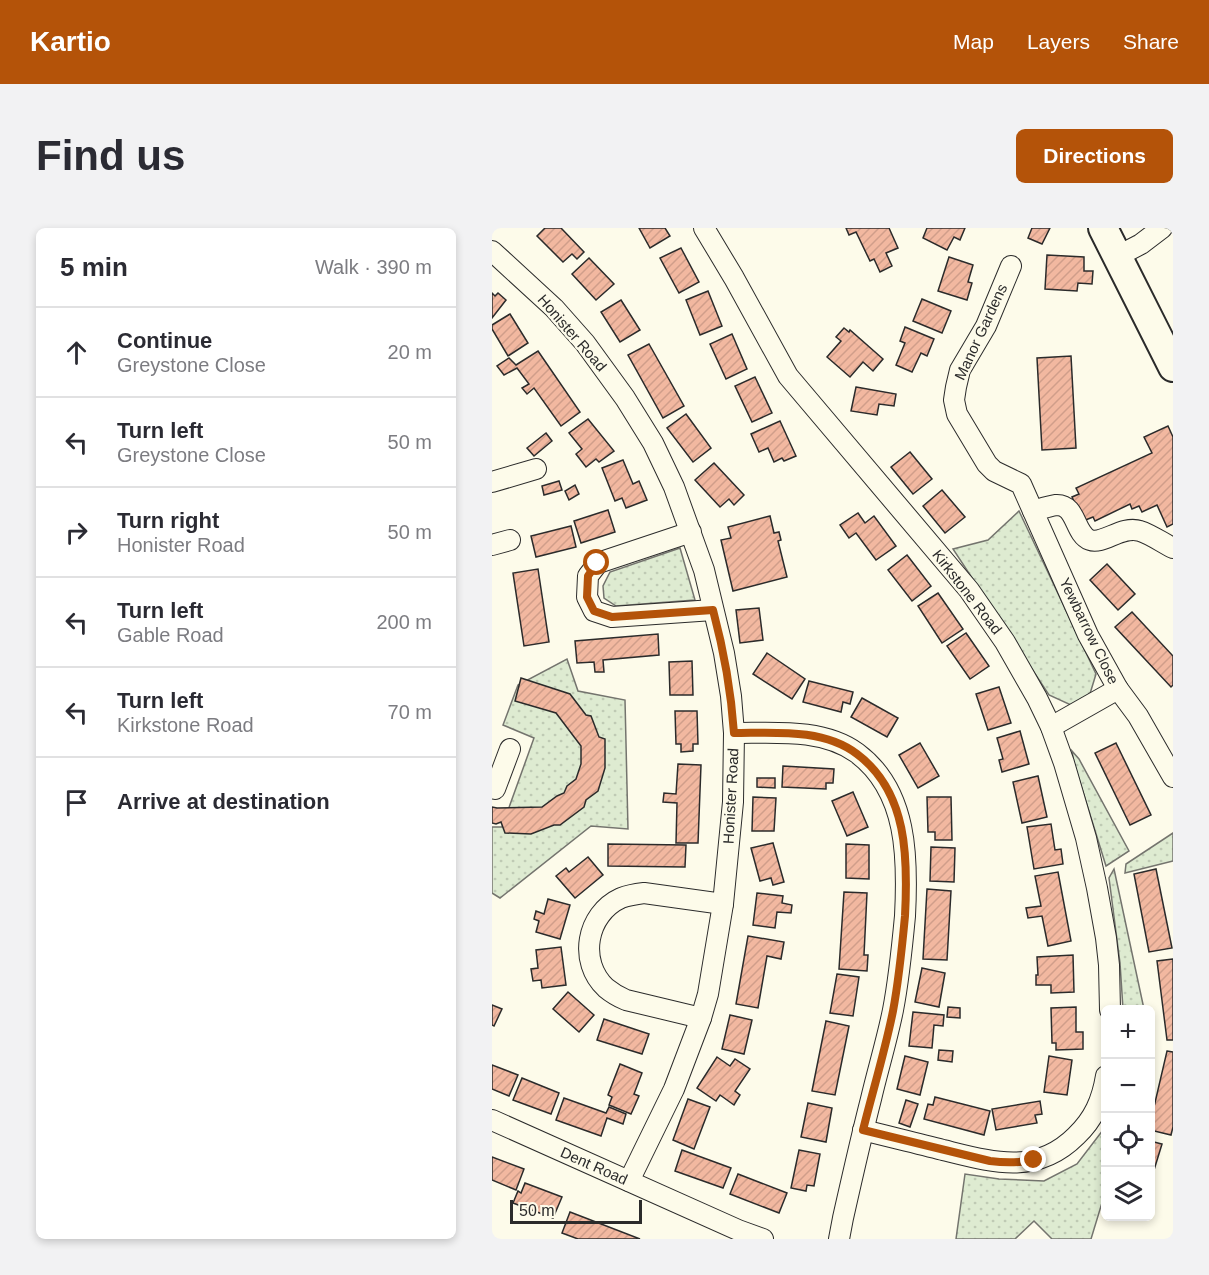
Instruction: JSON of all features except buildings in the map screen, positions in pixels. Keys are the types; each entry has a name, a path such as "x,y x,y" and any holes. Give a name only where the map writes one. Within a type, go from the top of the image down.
{"highway":[{"path":"1102,228 1173,367"}],"street":[{"name":"Kirkstone Road","path":"704,228 788,376 955,574 981,607 1022,670 1051,727 1079,810 1097,888 1109,965 1110,1005"},
{"path":"1116,257 1141,244 1162,228"},
{"name":"Honister Road","path":"492,251 554,308 585,343 625,398 653,443 674,487 704,570 724,653 731,696 734,733 733,802 723,904 712,975 701,1018 674,1089 629,1181"},
{"name":"Manor Gardens","path":"1011,266 986,326 960,370 954,400 957,414 987,464 994,471 1021,484 1033,511"},
{"path":"492,482 536,469"},
{"path":"1033,511 1057,505 1064,507 1071,512 1082,534 1089,540 1097,542 1125,530 1139,530 1173,548"},
{"name":"Yewbarrow Close","path":"1033,511 1088,635 1118,689 1138,716 1173,777"},
{"path":"691,532 597,563 588,576 587,597 594,611 612,617 713,610"},
{"path":"1051,727 1118,689"},
{"path":"734,733 794,732 838,743 857,753 875,770 887,787 897,810 903,833 906,857 906,898 900,967 892,1013 839,1239"},
{"path":"492,788 495,789 510,748"},
{"path":"701,1018 626,1000 606,988 593,969 589,946 591,935 601,913 610,905 632,895 644,893 723,904"},
{"path":"863,1130 990,1161 1019,1163 1034,1160 1061,1148 1083,1129 1101,1099"},
{"name":"Dent Road","path":"492,1120 629,1181 736,1234 762,1239"}],"green space":[{"path":"1019,511 1096,674 1089,697 1073,706 1049,695 953,549 988,540"},
{"path":"680,548 695,600 616,606 604,598 603,586 610,572"},
{"path":"567,659 578,691 625,700 628,829 591,826 500,898 492,893 492,827 502,827 534,738 503,725 518,685"},
{"path":"1072,751 1079,759 1129,851 1106,866 1074,763"},
{"path":"1173,833 1173,861 1125,873 1126,864"},
{"path":"1114,869 1143,1005 1123,1005 1109,878"},
{"path":"1101,1133 1101,1206 1091,1239 1052,1239 1034,1221 1015,1239 956,1239 965,1174 999,1179 1044,1181 1077,1164"}],"route":[{"path":"597,563 588,576 587,597 594,611 612,617 713,610 724,653 734,733 794,732 838,743 857,753 875,770 887,787 897,810 906,857 904,928 892,1013 863,1130 990,1161 1019,1163 1034,1160"}]}
